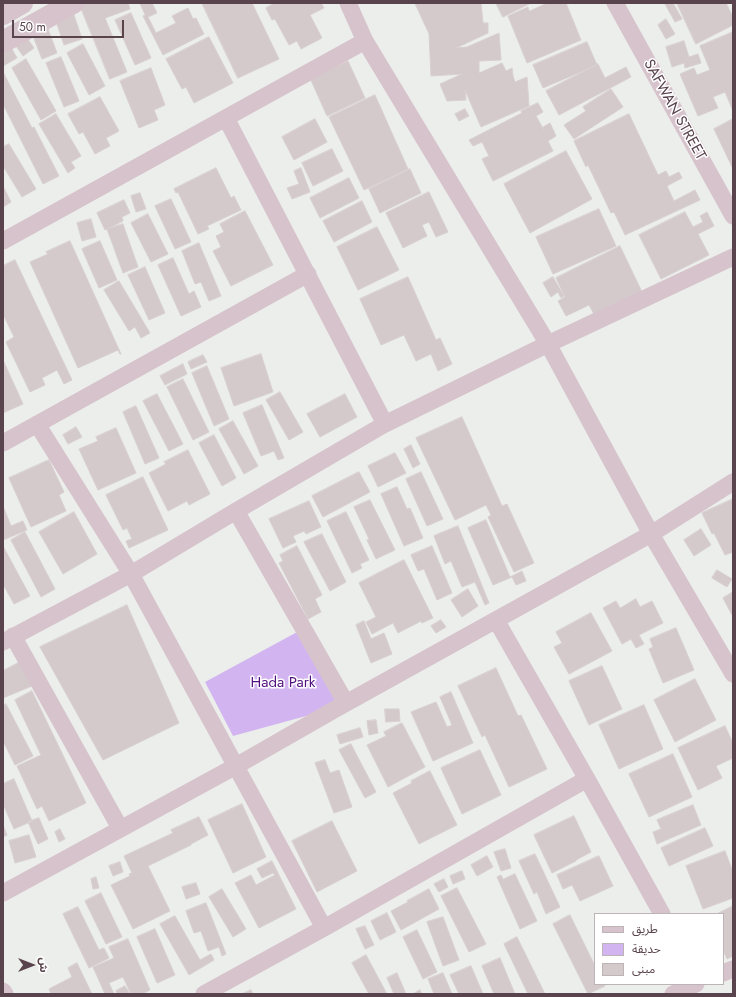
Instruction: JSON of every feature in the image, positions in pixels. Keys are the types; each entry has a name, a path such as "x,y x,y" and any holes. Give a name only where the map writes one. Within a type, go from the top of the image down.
{"street":[{"path":"3,14 22,3"},
{"path":"3,42 73,3"},
{"path":"348,3 365,41 548,344 650,534 733,674"},
{"name":"SAFWAN STREET","path":"615,3 733,216"},
{"path":"3,241 365,41"},
{"path":"226,118 385,424"},
{"path":"120,828 8,639 132,574 236,510 385,424 733,256"},
{"path":"3,443 308,274"},
{"path":"37,424 132,574 324,928"},
{"path":"3,893 236,766 650,534 733,482"},
{"path":"236,510 346,703"},
{"path":"496,620 661,913"},
{"path":"204,994 587,779"},
{"path":"673,994 694,985"}],"green space":[{"name":"Hada Park","path":"299,631 339,707 233,736 205,682"}],"building":[{"path":"79,3 128,3 130,9 105,18 127,72 110,79"},
{"path":"140,3 152,3 157,13 148,17 156,33 176,23 172,16 188,8 193,19 196,18 204,34 163,55 143,16 145,15"},
{"path":"202,3 252,3 279,59 238,78"},
{"path":"275,3 321,3 324,8 310,15 322,38 301,49 297,41 289,45 275,19 272,20 266,8"},
{"path":"415,3 481,3 483,23 488,23 488,33 456,48 467,47 499,33 501,60 479,61 479,73 502,63 506,71 512,68 515,82 527,77 529,106 481,127 465,90 466,100 447,101 440,84 462,74 431,76 429,34"},
{"path":"496,3 531,3 503,17"},
{"path":"548,3 566,3 581,40 527,63 508,16 528,7 529,11"},
{"path":"673,3 682,19 675,22 665,4"},
{"path":"677,3 726,3 733,17 733,25 696,44"},
{"path":"131,13 151,58 135,65 115,20"},
{"path":"74,15 82,39 64,45 56,21"},
{"path":"666,19 675,34 666,39 658,25"},
{"path":"48,29 57,53 42,59 33,36"},
{"path":"733,32 733,111 725,92 713,97 718,108 698,116 680,74 694,68 697,75 710,70 700,46"},
{"path":"209,37 233,83 194,103 186,87 182,89 166,59"},
{"path":"27,38 34,48 23,56 16,46"},
{"path":"684,41 689,57 698,54 701,63 685,68 684,63 672,67 666,47"},
{"path":"587,42 597,65 543,88 533,65"},
{"path":"83,44 105,86 89,95 67,53"},
{"path":"12,49 17,58 3,66 3,54"},
{"path":"61,57 79,101 64,107 46,63"},
{"path":"26,59 56,111 41,120 12,68"},
{"path":"348,61 365,98 327,116 310,78"},
{"path":"598,64 605,78 626,67 631,77 559,115 546,91"},
{"path":"151,68 165,105 154,110 158,120 139,128 120,81"},
{"path":"3,72 32,128 34,127 59,176 43,184 3,104"},
{"path":"611,89 623,107 574,139 564,125 586,111 583,107"},
{"path":"375,95 408,169 364,190 329,117"},
{"path":"100,97 119,131 106,138 110,146 95,154 83,132 79,134 68,114"},
{"path":"538,103 543,112 536,116 544,130 543,127 550,123 556,136 548,141 553,151 493,181 482,159 489,156 482,142 473,146 469,140 522,113 521,111"},
{"path":"465,109 469,116 459,121 455,114"},
{"path":"56,114 81,156 71,162 75,168 68,173 39,124"},
{"path":"629,114 658,175 666,171 669,177 679,172 682,178 667,186 674,201 695,190 700,200 625,235 614,212 611,213 588,165 586,167 574,141"},
{"path":"315,119 327,142 294,160 282,137"},
{"path":"733,119 733,169 714,129"},
{"path":"9,144 36,189 22,197 3,166 3,147"},
{"path":"332,149 343,171 313,186 302,163"},
{"path":"566,151 592,199 530,233 504,184"},
{"path":"216,168 231,198 234,196 241,210 207,226 209,229 198,234 178,192 176,193 174,189"},
{"path":"301,168 310,192 292,199 287,188 299,184 294,171"},
{"path":"410,169 421,193 380,213 369,189"},
{"path":"349,178 359,198 320,218 310,198"},
{"path":"3,186 11,202 3,207"},
{"path":"429,192 448,232 436,237 429,222 422,225 427,236 403,248 386,213"},
{"path":"140,193 146,209 136,212 131,196"},
{"path":"171,199 191,242 175,249 155,206"},
{"path":"124,200 130,213 122,217 123,221 105,230 97,213"},
{"path":"362,201 372,222 334,242 323,221"},
{"path":"599,209 616,246 553,274 536,237"},
{"path":"245,211 273,265 231,286 213,251 221,247 216,236 224,232 220,224"},
{"path":"685,212 693,227 703,222 700,216 707,212 714,226 698,234 709,255 661,279 639,235"},
{"path":"148,214 168,254 151,262 131,223"},
{"path":"91,219 96,237 82,241 77,223"},
{"path":"123,224 138,267 123,273 107,229"},
{"path":"377,227 399,270 358,290 337,247"},
{"path":"70,241 121,354 118,350 78,368 30,262 48,254 46,252"},
{"path":"100,241 117,280 99,288 82,249"},
{"path":"199,243 221,296 209,301 201,282 195,284 182,251"},
{"path":"620,246 643,294 596,318 589,305 566,316 558,301 565,297 556,278"},
{"path":"173,258 189,294 194,291 201,307 181,316 158,265"},
{"path":"15,260 72,380 64,384 57,370 42,378 45,385 30,392 6,342 14,337 3,314 3,266"},
{"path":"145,267 165,313 149,320 128,275"},
{"path":"408,277 436,340 440,338 452,364 438,371 431,354 416,361 404,335 381,345 360,299"},
{"path":"553,277 564,296 561,298 558,292 551,297 543,283"},
{"path":"119,281 150,333 141,338 135,327 129,331 104,290"},
{"path":"261,354 273,392 234,406 221,368"},
{"path":"203,355 207,362 191,369 188,362"},
{"path":"3,360 23,404 3,413"},
{"path":"183,364 187,374 165,385 160,376"},
{"path":"207,366 229,419 214,426 192,373"},
{"path":"183,379 209,432 193,440 167,387"},
{"path":"280,392 303,432 289,440 266,400"},
{"path":"157,394 183,444 169,451 143,401"},
{"path":"345,394 357,417 320,437 307,414"},
{"path":"262,405 284,458 278,460 274,451 261,456 243,413"},
{"path":"136,406 159,458 145,464 123,412"},
{"path":"462,417 502,506 507,504 534,563 514,572 488,517 491,515 486,505 455,520 416,438"},
{"path":"233,421 258,466 244,474 219,429"},
{"path":"76,427 82,437 68,444 63,435"},
{"path":"116,428 136,473 98,490 79,449 98,441 96,437"},
{"path":"214,435 236,478 222,486 199,443"},
{"path":"411,445 420,464 413,468 404,449"},
{"path":"188,450 210,494 189,505 187,501 168,511 149,473 166,464 164,462"},
{"path":"395,453 406,473 378,487 368,466"},
{"path":"49,460 64,492 59,495 66,511 31,527 9,478"},
{"path":"359,472 370,492 323,517 312,496"},
{"path":"421,472 443,519 427,526 406,479"},
{"path":"143,477 168,530 129,548 126,541 132,539 127,528 123,530 106,495"},
{"path":"397,487 407,509 410,508 423,538 404,546 381,494"},
{"path":"733,499 733,552 725,555 714,533 712,534 702,513"},
{"path":"370,500 395,550 376,559 367,540 369,539 354,507"},
{"path":"309,501 321,527 306,534 304,531 293,536 296,542 283,548 269,519"},
{"path":"3,506 11,526 23,521 27,530 3,540"},
{"path":"74,512 97,554 63,574 39,532"},
{"path":"346,512 369,560 360,564 362,568 352,573 327,521"},
{"path":"486,520 510,577 522,571 526,581 516,585 512,577 493,585 468,528"},
{"path":"458,526 489,603 485,605 475,582 462,587 451,561 445,564 434,536"},
{"path":"701,529 711,545 694,556 684,540"},
{"path":"25,532 55,589 41,597 11,540"},
{"path":"322,534 346,582 330,591 304,542"},
{"path":"3,546 30,596 14,604 3,584"},
{"path":"297,546 322,595 315,599 321,612 308,619 279,563 283,561 280,555"},
{"path":"432,546 452,593 437,600 424,569 418,571 411,555"},
{"path":"404,560 433,618 422,623 421,621 398,633 393,623 372,634 366,622 376,617 359,583"},
{"path":"717,570 732,579 727,587 712,578"},
{"path":"468,589 478,606 462,617 451,600"},
{"path":"733,592 733,615 732,615 723,598"},
{"path":"636,599 640,607 652,601 663,623 639,635 644,644 636,648 631,639 622,644 603,608 616,601 620,608"},
{"path":"127,605 179,723 103,760 40,647"},
{"path":"591,613 612,651 569,674 554,647 562,643 556,632"},
{"path":"441,620 446,627 436,633 431,626"},
{"path":"364,621 371,639 384,633 392,654 371,663 356,625"},
{"path":"676,628 694,670 663,683 649,649 653,647 650,639"},
{"path":"20,662 32,686 3,698 3,671"},
{"path":"602,666 622,709 589,725 569,681"},
{"path":"496,668 518,716 521,715 547,769 509,787 485,735 482,737 458,686"},
{"path":"695,679 716,720 675,742 654,700"},
{"path":"32,691 86,803 49,821 42,806 37,809 17,766 41,755 15,700"},
{"path":"451,692 473,743 433,761 411,712 436,702 447,727 452,725 440,697"},
{"path":"6,704 33,756 15,765 3,741 3,706"},
{"path":"644,705 663,749 619,769 599,725"},
{"path":"385,709 399,709 400,721 386,722"},
{"path":"376,720 378,733 369,735 367,721"},
{"path":"402,723 425,767 388,787 367,745 386,736 384,732"},
{"path":"725,726 733,743 733,758 716,766 722,778 698,790 678,748"},
{"path":"360,728 363,737 340,744 337,735"},
{"path":"351,744 376,792 365,798 339,750"},
{"path":"480,750 501,795 462,814 441,768"},
{"path":"673,754 692,797 649,817 629,774"},
{"path":"325,760 330,773 339,770 352,807 334,813 315,763"},
{"path":"430,771 457,825 419,844 393,793"},
{"path":"14,779 32,821 14,829 3,804 3,784"},
{"path":"242,804 266,857 233,873 208,820"},
{"path":"693,805 701,825 657,844 653,832 661,829 657,820"},
{"path":"574,816 591,852 552,873 534,835"},
{"path":"199,817 208,835 148,866 170,911 133,929 111,885 130,876 129,874 132,873 124,856 173,833 171,830"},
{"path":"39,818 48,839 38,844 28,822"},
{"path":"332,821 357,871 317,892 292,841"},
{"path":"3,825 7,835 3,837"},
{"path":"705,828 713,846 669,866 661,848"},
{"path":"60,829 65,839 59,842 55,832"},
{"path":"29,835 36,857 15,863 9,841"},
{"path":"505,849 511,868 501,871 494,852"},
{"path":"725,851 733,872 733,898 703,909 686,866"},
{"path":"535,854 560,907 546,914 537,892 534,894 519,861"},
{"path":"487,856 493,867 477,876 471,865"},
{"path":"599,856 613,886 580,901 572,885 563,889 557,875"},
{"path":"272,861 296,909 259,928 235,883 251,875 256,885 275,875 273,873 262,878 257,869"},
{"path":"120,862 123,872 113,876 109,866"},
{"path":"462,871 465,879 453,884 450,876"},
{"path":"515,874 537,921 520,929 497,877 501,875 503,879"},
{"path":"96,877 99,888 93,889 91,879"},
{"path":"444,879 448,887 439,892 434,884"},
{"path":"196,883 200,894 186,899 182,887"},
{"path":"457,888 486,944 469,952 441,896"},
{"path":"222,889 246,929 233,937 209,897"},
{"path":"429,889 439,909 401,930 391,911"},
{"path":"101,893 122,937 106,944 85,901"},
{"path":"206,903 226,954 222,956 219,947 208,951 201,931 194,933 186,911"},
{"path":"733,906 733,956 727,959 724,952 724,913 719,913"},
{"path":"78,907 99,950 104,948 109,958 89,968 63,914"},
{"path":"387,913 396,932 380,940 371,921"},
{"path":"570,915 594,964 594,985 605,986 588,994 553,924"},
{"path":"175,916 200,960 211,954 214,960 189,975 160,924"},
{"path":"443,917 459,960 443,966 427,922"},
{"path":"365,926 374,945 365,949 356,929"},
{"path":"155,929 175,975 157,983 137,937"},
{"path":"417,930 437,972 423,979 403,937"},
{"path":"517,937 545,994 528,994 504,944"},
{"path":"128,939 150,990 144,993 145,994 131,994 123,977 109,983 114,994 105,994 93,967 114,958 109,947"},
{"path":"366,955 387,994 369,994 352,963"},
{"path":"500,958 515,994 494,994 482,966"},
{"path":"77,963 92,994 51,994 49,989 72,977 68,968"},
{"path":"471,966 483,994 459,994 450,975"},
{"path":"397,973 406,994 394,994 387,978"},
{"path":"443,973 452,994 434,994 428,979"},
{"path":"125,986 130,994 117,994 116,991"},
{"path":"251,990 253,994 242,994"},
{"path":"420,990 422,994 413,994"}]}
